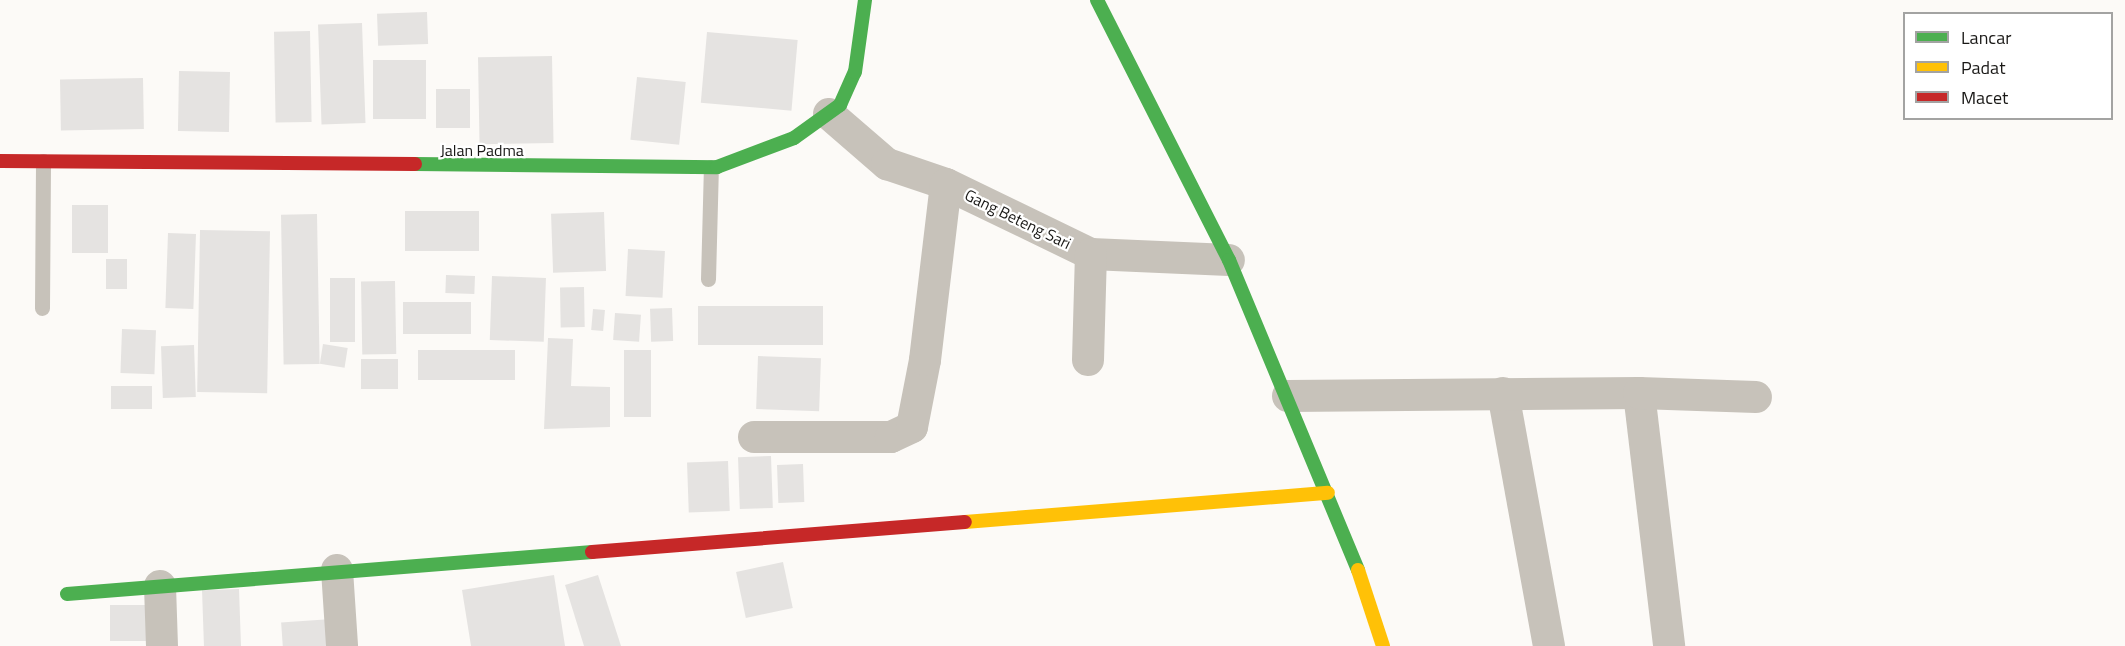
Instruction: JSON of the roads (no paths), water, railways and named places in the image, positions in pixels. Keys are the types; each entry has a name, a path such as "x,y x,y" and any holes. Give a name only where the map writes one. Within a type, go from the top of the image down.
{"street":[{"name":"Jalan Padma","path":"0,161 711,167 759,154 794,138 840,105 855,72 865,0"},
{"path":"1097,0 1229,260 1328,492 1372,606 1383,646"},
{"name":"Gang Beteng Sari","path":"829,114 887,164 946,184 1091,254 1229,260"},
{"path":"754,437 891,437 912,427 924,370 946,184"},
{"path":"1088,360 1091,254"},
{"path":"1503,393 1549,646"},
{"path":"1288,396 1639,393 1756,397"},
{"path":"1639,393 1669,646"},
{"path":"67,594 337,570 1328,492"},
{"path":"337,570 342,646"},
{"path":"160,586 162,646"}],"lane":[{"path":"42,308 44,161"},
{"path":"708,279 711,167"}]}
